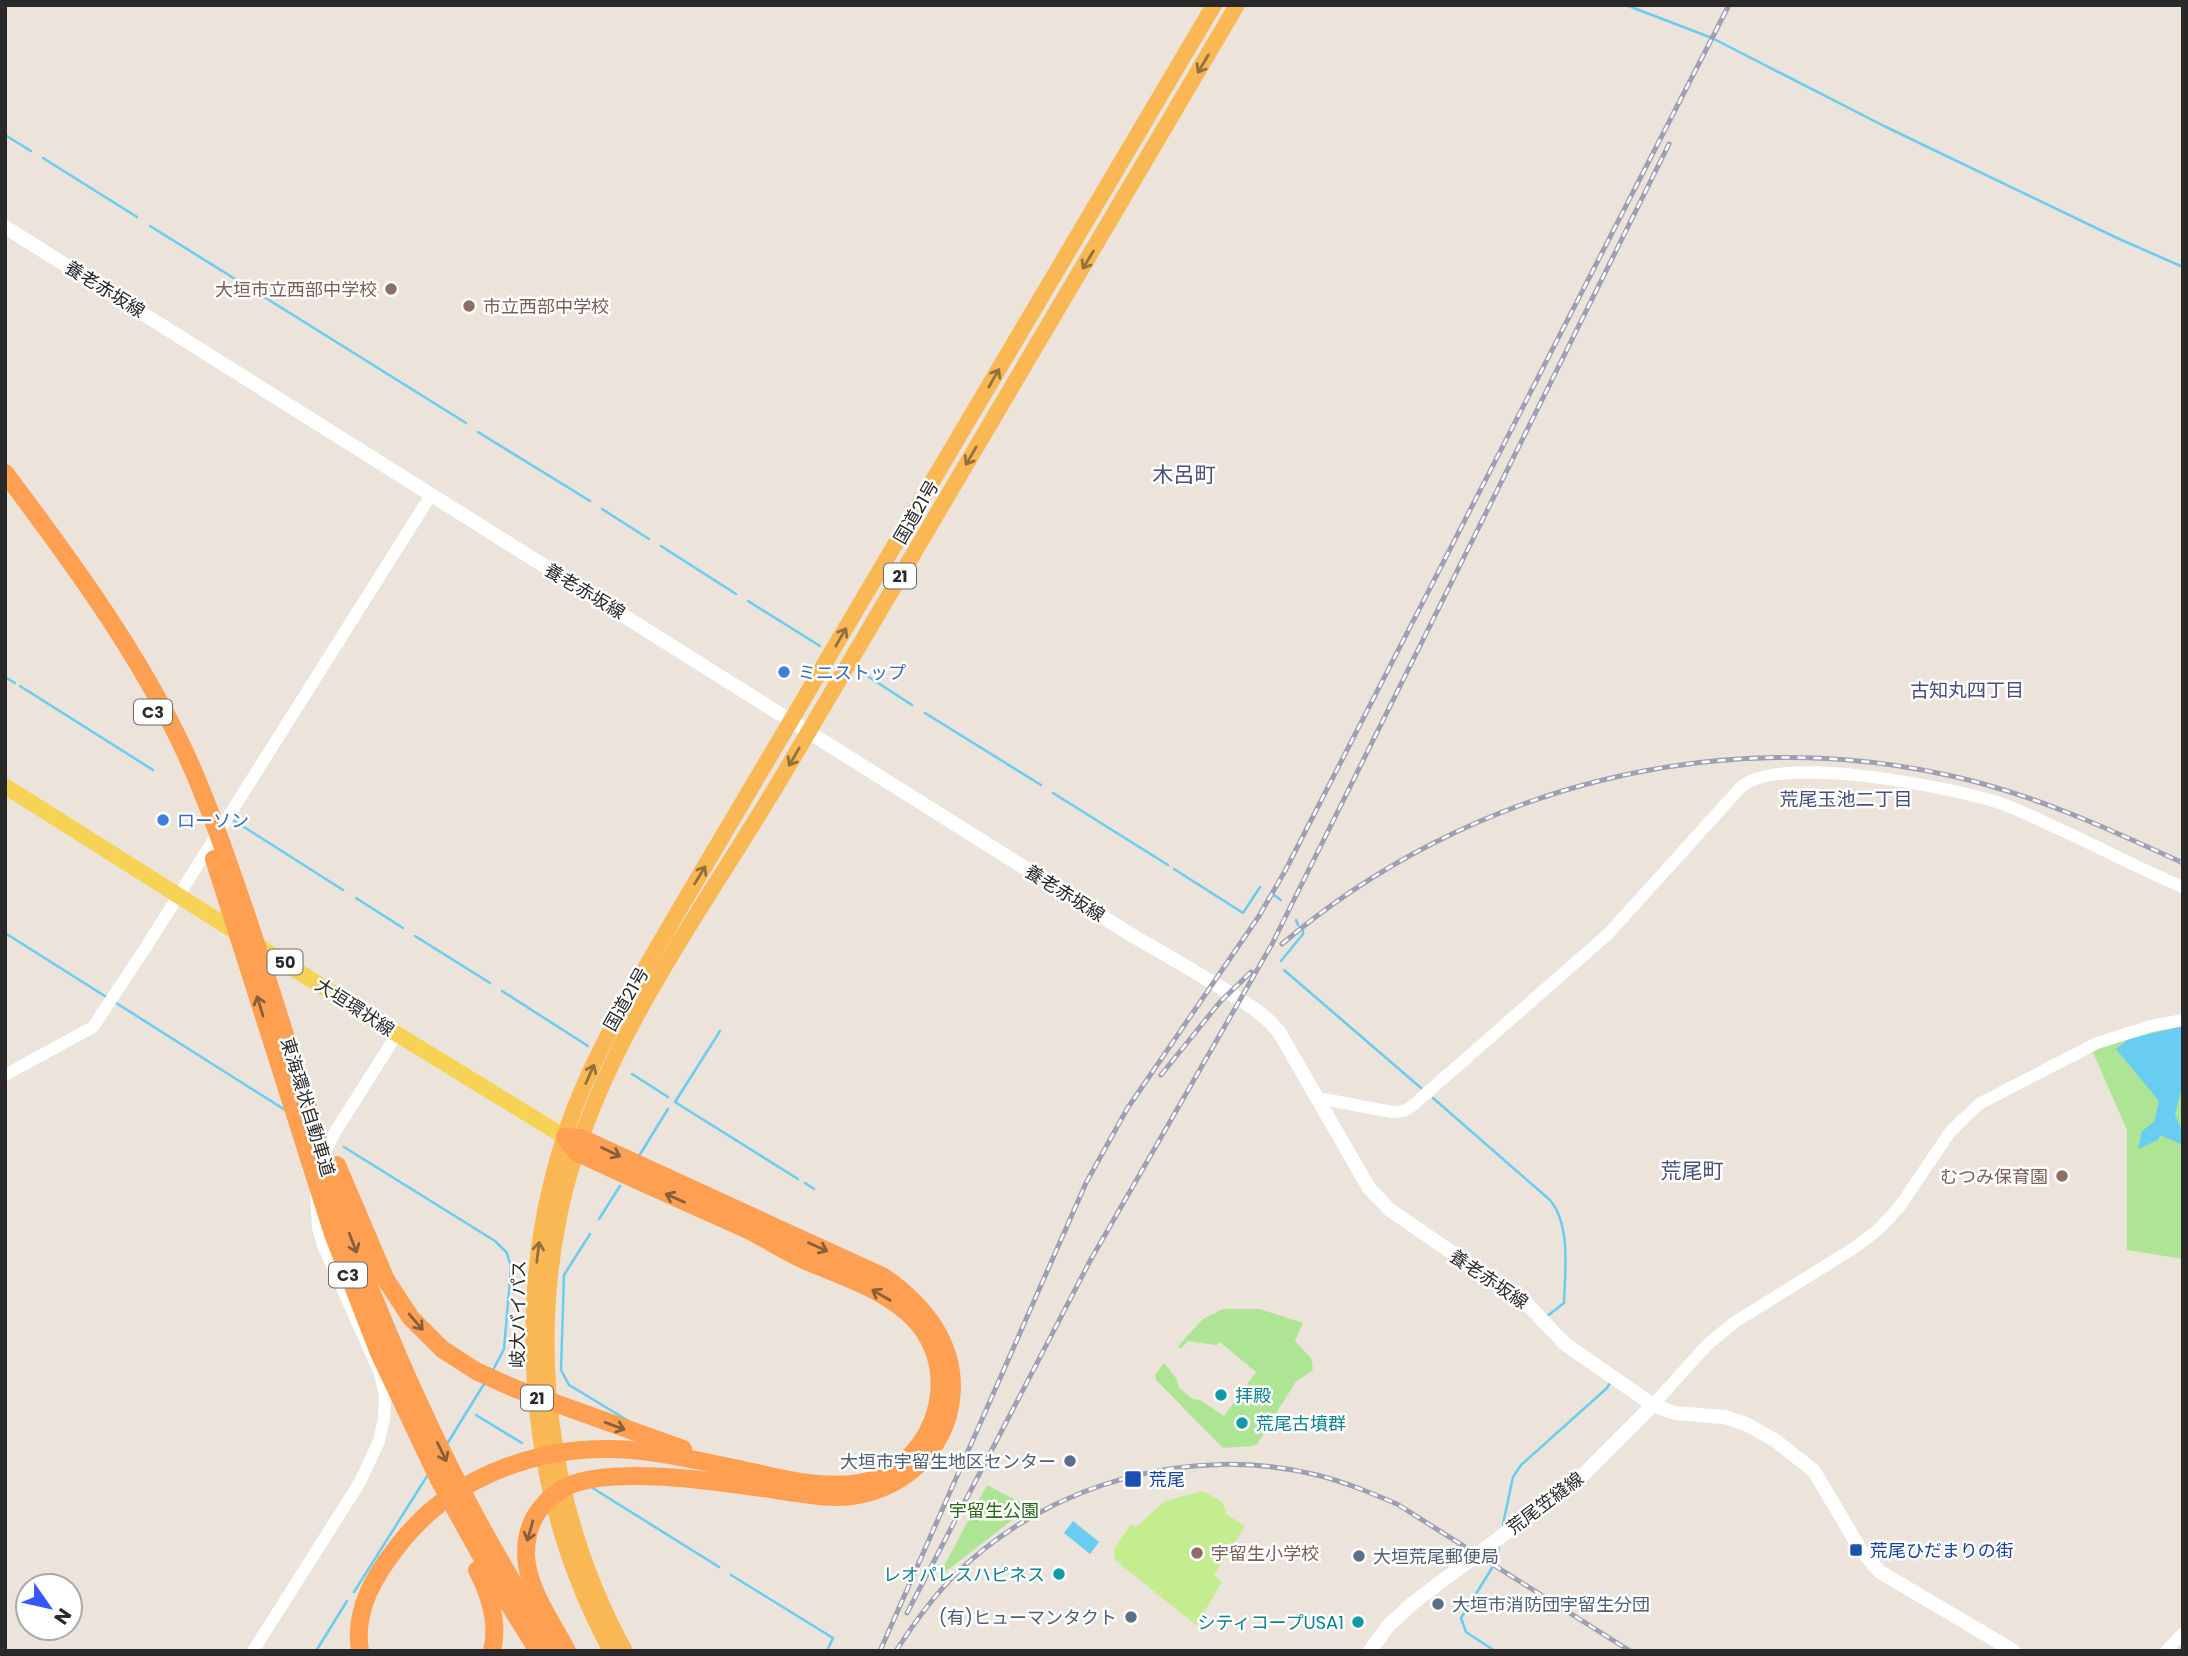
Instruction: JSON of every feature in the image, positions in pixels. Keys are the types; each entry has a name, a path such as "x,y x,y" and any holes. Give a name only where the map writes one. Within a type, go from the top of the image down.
{"highway":[{"name":"国道21号","path":"574,1142 575,1109 618,1018 1214,5"},
{"name":"国道21号","path":"574,1142 632,1024 808,732 1237,5"},
{"name":"東海環状自動車道","path":"5,473 101,604 134,656 186,754 227,857 265,968 346,1227 422,1411 484,1532 556,1651"},
{"name":"東海環状自動車道","path":"68,561 122,652 153,711 201,822 220,873 333,1234 379,1353 439,1480 500,1590 538,1651"},
{"path":"265,968 332,1153 373,1255 411,1318 442,1349 476,1371 568,1409 676,1462"},
{"path":"360,1651 358,1635 362,1608 380,1571 404,1538 465,1487 505,1466 572,1450 635,1450 676,1462 792,1486 839,1485 872,1480 893,1470 912,1455 930,1428 939,1398 938,1365 926,1335 903,1309 877,1292 801,1259 574,1142"},
{"name":"岐大バイパス","path":"574,1142 547,1199 539,1246 534,1289 536,1381 545,1460 563,1538 590,1609 611,1651"},
{"name":"岐大バイパス","path":"574,1142 553,1250 546,1339 547,1378 562,1491 574,1534 601,1604 625,1651"},
{"path":"379,1353 396,1402 424,1465 482,1579 494,1617 492,1651"},
{"path":"372,1651 369,1627 371,1615 388,1578 426,1530 471,1495 518,1472 571,1460 676,1462"},
{"path":"567,1651 540,1599 527,1565 528,1537 537,1513 558,1492 583,1481 618,1477 676,1462"}],"main road":[{"name":"養老赤坂線","path":"5,227 1118,927 1204,976 1255,1009 1279,1032 1358,1170 1378,1199 1433,1241 1527,1304 1564,1344 1653,1405 1675,1413 1724,1417 1746,1424 1776,1441 1814,1471 1860,1549 1880,1572 2014,1651"},
{"name":"大垣環状線","path":"5,786 397,1034 574,1142"},
{"name":"荒尾笠縫線","path":"1370,1651 1389,1625 1413,1603 1584,1474 1653,1405"}],"street":[{"path":"5,1076 89,1031 118,992 431,495"},
{"path":"1318,1098 1391,1112 1404,1111 1412,1106 1608,934 1741,787 1750,779 1760,776 1829,773 1866,777 1913,783 1998,802 2183,887"},
{"path":"1653,1405 1719,1335 1735,1322 1854,1248 1879,1229 1900,1206 1950,1132 1979,1104 2097,1043 2151,1026 2183,1020"},
{"path":"253,1651 360,1482 379,1441 385,1396 380,1373 323,1245 316,1210 321,1160 335,1132 397,1034"},
{"path":"2166,1651 2183,1633"}],"green space":[{"path":"2183,1022 2183,1259 2127,1250 2127,1130 2091,1048"},
{"path":"1223,1309 1260,1309 1303,1323 1295,1341 1311,1358 1313,1369 1295,1383 1257,1444 1253,1446 1223,1448 1156,1380 1155,1375 1164,1363 1176,1378 1179,1388 1224,1416 1256,1372 1220,1342 1216,1345 1188,1341 1181,1349 1178,1346 1203,1319"},
{"name":"宇留生公園","path":"987,1485 1029,1507 945,1572 942,1570"},
{"path":"1203,1491 1222,1502 1227,1515 1245,1526 1214,1575 1222,1582 1196,1625 1115,1560 1114,1549 1131,1524 1136,1527 1165,1501"}],"water":[{"path":"2183,1026 2183,1083 2175,1115 2183,1132 2183,1145 2160,1135 2158,1140 2138,1149 2142,1131 2154,1122 2159,1101 2116,1049 2129,1039"},
{"path":"1073,1521 1099,1542 1090,1554 1064,1533"}],"waterway":[{"path":"1626,5 1712,38 1886,127 2183,267"},
{"path":"5,135 31,151"},
{"path":"43,158 137,217"},
{"path":"150,226 248,287"},
{"path":"261,295 466,423"},
{"path":"478,432 590,501"},
{"path":"602,509 649,539"},
{"path":"661,546 736,594"},
{"path":"748,601 820,646"},
{"path":"858,670 912,705"},
{"path":"5,677 15,683"},
{"path":"20,686 153,770"},
{"path":"925,713 1041,785"},
{"path":"1053,793 1168,865"},
{"path":"233,820 343,890"},
{"path":"1174,869 1243,913 1260,887"},
{"path":"1274,895 1281,900"},
{"path":"356,898 403,928"},
{"path":"1296,920 1298,925"},
{"path":"1281,961 1303,931"},
{"path":"5,933 108,998"},
{"path":"415,936 490,983"},
{"path":"1284,970 1421,1088"},
{"path":"502,991 588,1046"},
{"path":"113,1001 285,1110"},
{"path":"720,1031 675,1102 798,1179"},
{"path":"632,1074 668,1097"},
{"path":"1433,1098 1550,1200 1557,1210 1564,1235 1564,1303 1546,1317"},
{"path":"639,1156 668,1109"},
{"path":"344,1147 495,1241 507,1253 511,1267 504,1349 493,1370"},
{"path":"805,1183 814,1189"},
{"path":"599,1219 620,1186"},
{"path":"590,1234 564,1275 561,1370 569,1385 627,1420"},
{"path":"1503,1524 1513,1477 1521,1465 1610,1383"},
{"path":"447,1444 484,1384"},
{"path":"476,1415 522,1443"},
{"path":"354,1592 429,1473"},
{"path":"591,1487 719,1567"},
{"path":"1497,1557 1499,1546"},
{"path":"1492,1568 1461,1618 1466,1632 1495,1651"},
{"path":"731,1575 833,1638 827,1651"},
{"path":"316,1651 347,1601"}],"railway":[{"path":"880,1651 1086,1183 1127,1109 1259,916 1285,871 1729,5"},
{"path":"907,1613 1090,1261 1272,944 1669,144"},
{"path":"1282,944 1354,890 1431,844 1513,808 1599,781 1687,764 1776,758 1866,762 1956,777 2043,803 2183,863"},
{"path":"1161,1075 1220,1002 1251,972"},
{"path":"896,1651 925,1610 958,1572 995,1541 1036,1515 1079,1494 1126,1478 1173,1468 1221,1464 1270,1467 1317,1475 1348,1484 1397,1504 1630,1651"}],"place":[{"name":"大垣市立西部中学校","path":"391,289"},
{"name":"市立西部中学校","path":"469,306"},
{"name":"ミニストップ","path":"784,672"},
{"name":"ローソン","path":"163,820"},
{"name":"むつみ保育園","path":"2062,1176"},
{"name":"拝殿","path":"1221,1395"},
{"name":"荒尾古墳群","path":"1242,1423"},
{"name":"大垣市宇留生地区センター","path":"1070,1461"},
{"name":"荒尾","path":"1133,1479"},
{"name":"荒尾ひだまりの街","path":"1856,1550"},
{"name":"宇留生小学校","path":"1197,1553"},
{"name":"大垣荒尾郵便局","path":"1359,1556"},
{"name":"レオパレスハピネス","path":"1059,1574"},
{"name":"大垣市消防団宇留生分団","path":"1438,1604"},
{"name":"(有)ヒューマンタクト","path":"1131,1617"},
{"name":"シティコープUSA1","path":"1358,1622"}],"district":[{"name":"木呂町","path":"1184,474"},
{"name":"古知丸四丁目","path":"1967,690"},
{"name":"荒尾玉池二丁目","path":"1846,799"},
{"name":"荒尾町","path":"1692,1170"}]}
